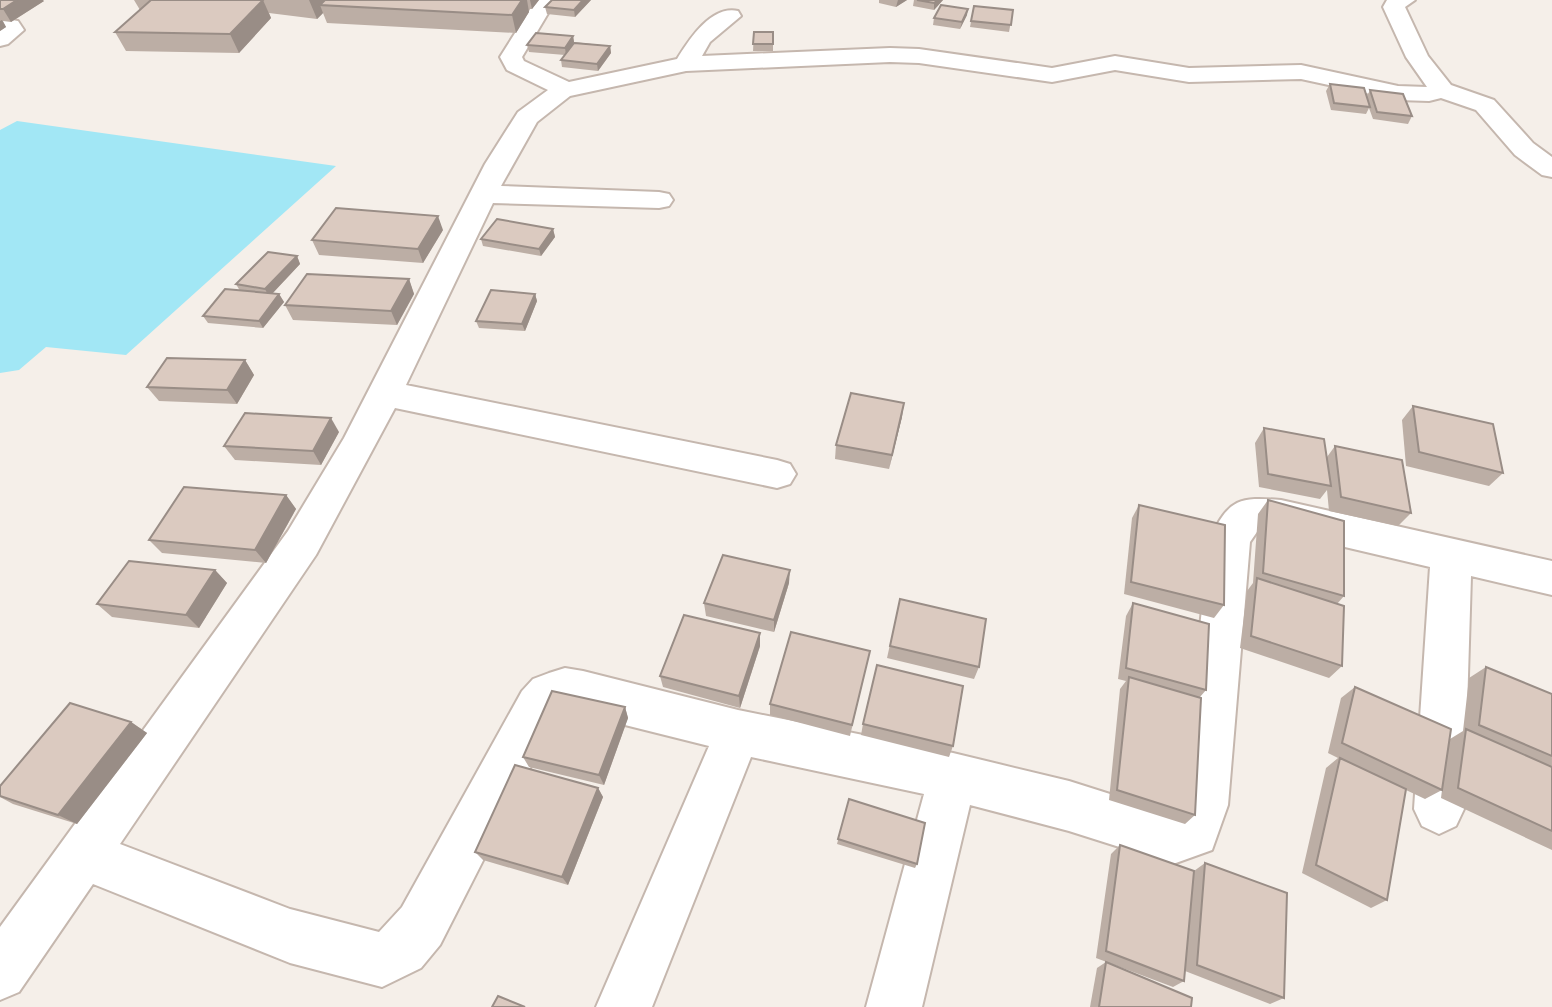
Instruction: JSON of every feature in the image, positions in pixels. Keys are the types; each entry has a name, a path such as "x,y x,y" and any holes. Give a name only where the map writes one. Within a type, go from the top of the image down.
{"street":[{"path":"549,0 542,6 511,57 516,65 560,86 562,91"},
{"path":"1405,0 1395,3 1394,7 1417,57 1442,90 1485,105 1524,149 1552,169"},
{"path":"686,64 701,38 730,16"},
{"path":"0,25 10,26 13,30 0,39"},
{"path":"0,973 302,543 360,443 483,194 527,117 562,91 686,64 910,55 1031,74 1069,75 1113,63 1186,75 1289,71 1401,92 1436,94 1442,90"},
{"path":"483,194 659,200"},
{"path":"384,393 777,474"},
{"path":"83,855 290,936 382,960 402,949 421,926 538,706 549,694 565,689 738,732 953,777 1069,806 1173,839 1194,832 1204,805 1230,538 1249,513 1264,512 1552,578"},
{"path":"1440,809 1451,555"},
{"path":"624,1007 738,732"},
{"path":"894,1007 953,777"}],"water":[{"path":"17,121 336,166 126,355 46,347 19,370 0,373 0,130"}],"building":[{"path":"0,0 17,0 0,9"},
{"path":"151,0 263,0 230,34 115,32"},
{"path":"325,0 522,0 512,15 320,5"},
{"path":"552,0 583,0 574,10 545,7"},
{"path":"917,0 938,0 934,3"},
{"path":"941,5 968,9 962,22 934,18"},
{"path":"974,6 1013,10 1011,25 971,21"},
{"path":"754,32 773,32 773,44 753,44"},
{"path":"536,33 573,36 565,48 527,45"},
{"path":"574,43 610,46 597,64 561,60"},
{"path":"1330,84 1364,88 1370,107 1334,103"},
{"path":"1370,90 1403,94 1412,116 1377,112"},
{"path":"336,208 438,216 418,249 312,240"},
{"path":"497,219 553,229 539,249 481,239"},
{"path":"268,252 297,256 265,289 236,284"},
{"path":"307,274 409,279 391,311 285,305"},
{"path":"225,289 279,294 259,321 203,316"},
{"path":"491,290 535,294 522,324 476,321"},
{"path":"167,358 245,360 227,390 147,387"},
{"path":"851,393 904,403 892,455 836,445"},
{"path":"1413,406 1493,424 1503,473 1419,452"},
{"path":"245,413 331,418 313,451 224,446"},
{"path":"1264,428 1324,439 1331,486 1268,474"},
{"path":"1335,446 1402,460 1411,513 1341,497"},
{"path":"184,487 286,495 255,550 149,540"},
{"path":"1268,500 1344,521 1344,596 1263,573"},
{"path":"1139,505 1225,525 1224,605 1131,582"},
{"path":"723,555 790,570 774,620 704,603"},
{"path":"129,561 215,570 186,615 97,604"},
{"path":"1257,578 1344,606 1342,666 1251,636"},
{"path":"900,599 986,619 979,667 890,646"},
{"path":"1133,603 1209,624 1206,690 1126,668"},
{"path":"684,615 760,633 739,696 660,676"},
{"path":"791,632 870,651 852,725 770,704"},
{"path":"877,665 963,686 953,746 863,724"},
{"path":"1486,667 1552,694 1552,756 1479,725"},
{"path":"1129,677 1201,698 1195,815 1117,790"},
{"path":"1355,687 1451,729 1442,790 1342,743"},
{"path":"552,691 625,707 599,775 523,757"},
{"path":"70,703 131,722 58,815 0,796 0,786"},
{"path":"1466,729 1552,767 1552,831 1458,788"},
{"path":"1340,758 1406,789 1387,900 1316,865"},
{"path":"515,765 598,788 562,877 475,852"},
{"path":"849,799 925,823 917,864 838,839"},
{"path":"1120,845 1194,871 1184,981 1106,951"},
{"path":"1205,863 1287,893 1284,998 1197,965"},
{"path":"1106,962 1192,998 1191,1007 1099,1007"},
{"path":"498,996 525,1007 492,1007"}]}
